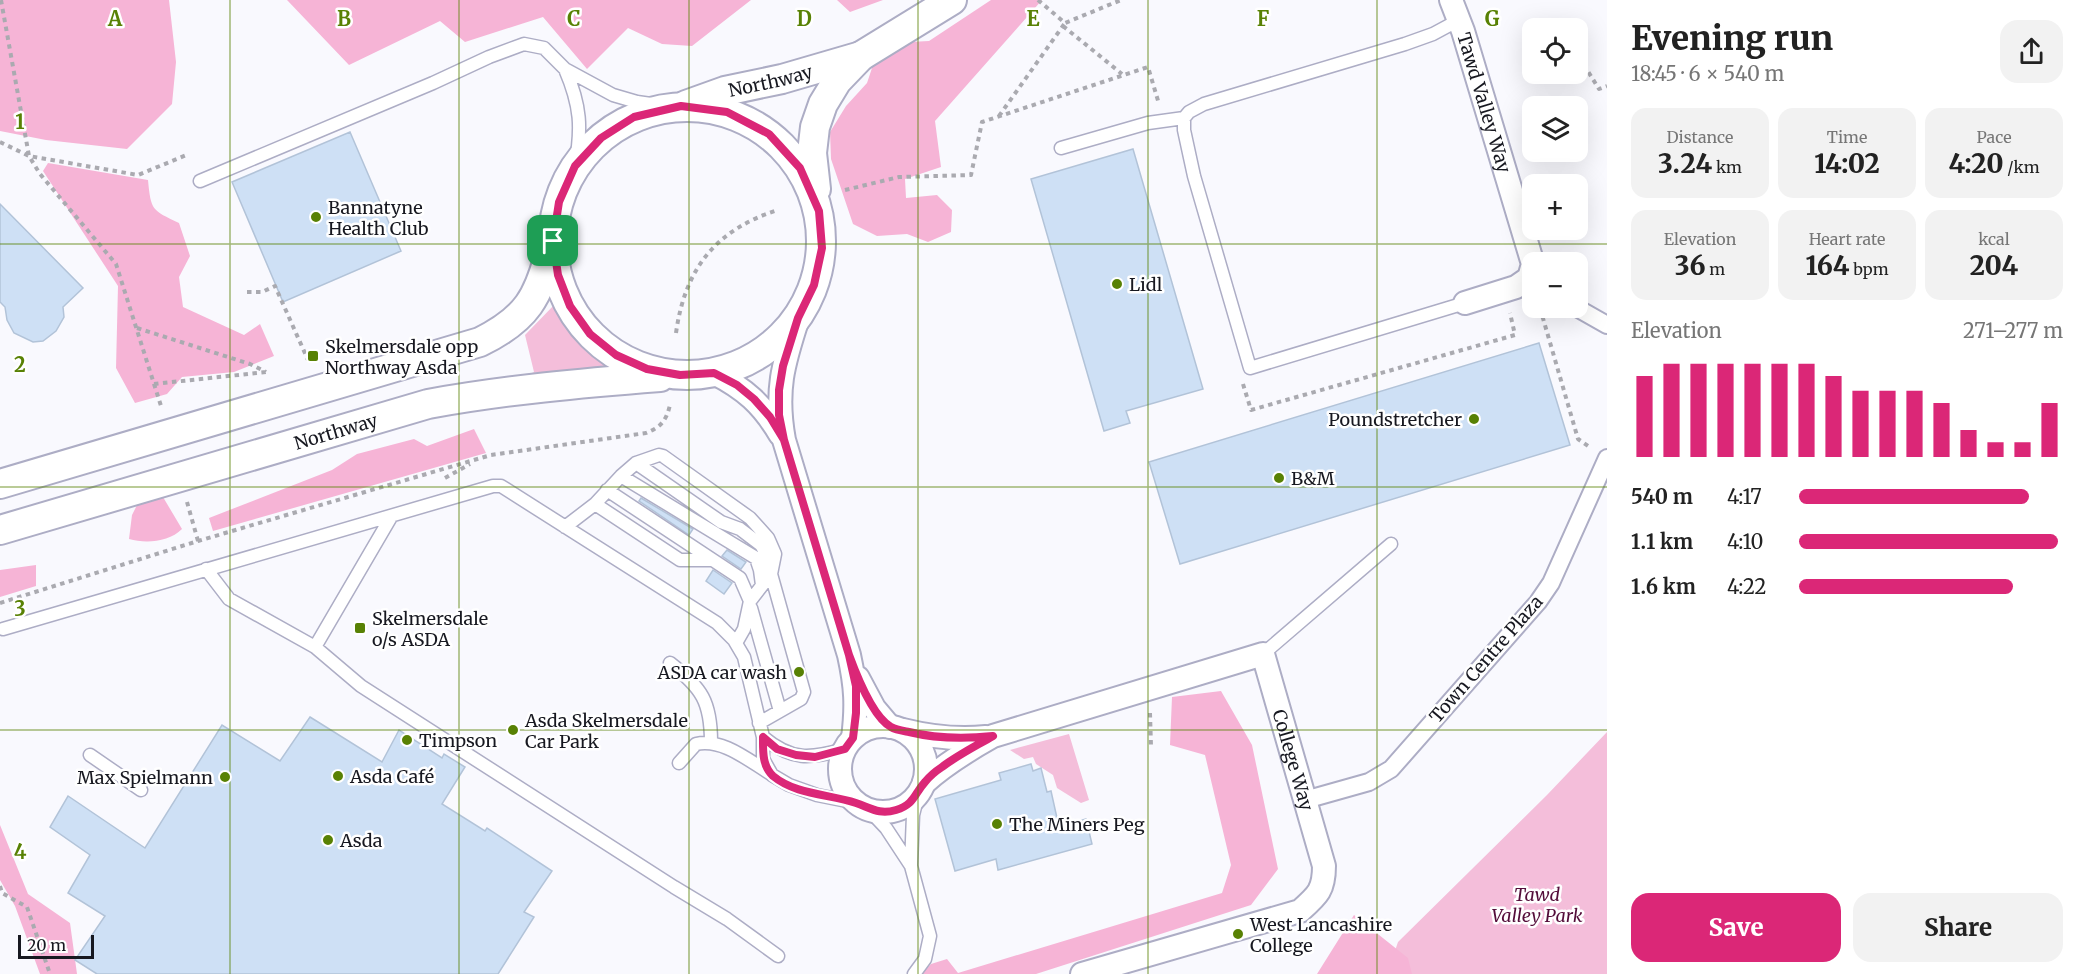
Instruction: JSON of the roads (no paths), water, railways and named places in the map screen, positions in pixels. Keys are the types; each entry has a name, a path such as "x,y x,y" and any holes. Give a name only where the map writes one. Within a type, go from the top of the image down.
{"street":[{"name":"Northway","path":"0,530 428,404 569,384 714,373 746,362 775,343 798,318 814,285 822,248 812,153 815,127 823,104 837,81 861,56 952,0"},
{"name":"Tawd Valley Way","path":"1455,10 1530,252"},
{"name":"Northway","path":"553,241 559,202 575,166 601,138 634,117 861,56"},
{"path":"677,107 727,112 769,134 800,168 819,211"},
{"path":"553,241 558,275 570,306 590,334 616,355 647,369 680,375"},
{"path":"0,484 480,342 500,333 529,306 544,279 553,241"},
{"name":"Tawd Valley Way","path":"1465,303 1516,287 1522,283"},
{"path":"1588,314 1607,325"},
{"path":"798,318 783,366 779,390 779,415 784,440 849,655 856,686 856,713 849,744 840,762 840,773 847,793 863,806 882,812 896,810 908,804 942,767 993,736"},
{"path":"714,373 737,385 754,399 770,417 784,440"},
{"name":"Town Centre Plaza","path":"1305,800 1369,782 1391,769 1538,602 1551,583 1607,458"},
{"path":"849,744 864,730 877,726 895,728 933,738 963,739 993,736 1263,654"},
{"name":"College Way","path":"1082,974 1300,910 1316,897 1324,884 1324,866 1263,654"},
{"path":"849,655 861,685 874,708 895,728 915,741 924,757 926,770 921,789"}],"lane":[{"path":"1455,10 1433,34 1204,104 1189,112 1184,118 1184,130 1194,176 1250,368 1465,303"},
{"path":"200,182 524,44 544,48 565,69 613,95 637,102 677,107"},
{"path":"565,69 575,92 579,115 580,138 575,166"},
{"path":"1061,148 1148,123 1184,118"},
{"path":"565,527 595,504 636,463 661,455 750,518 768,538 775,555 771,574 750,603 744,629 736,643"},
{"path":"636,463 722,522 740,529 761,545 768,557 804,692 803,698 759,723"},
{"path":"621,476 756,558 762,585"},
{"path":"3,628 497,485 717,623 736,643 744,657 763,737 764,759 772,775"},
{"path":"607,490 740,578 750,603 780,711"},
{"path":"595,504 680,560 713,560"},
{"path":"315,647 391,517"},
{"path":"1263,654 1390,544"},
{"path":"206,569 230,599 315,647 362,686 727,919 778,956"},
{"path":"670,663 684,673 707,702 711,720 711,742"},
{"path":"763,737 777,749 796,755 815,757 849,744"},
{"path":"679,763 696,744 711,742 724,746 789,785 817,795 863,806 886,828 911,866"},
{"path":"90,755 141,790"},
{"path":"914,974 925,959 930,936 911,866 913,815 921,789"}],"place":[{"name":"Bannatyne Health Club","path":"316,217"},
{"name":"Lidl","path":"1117,284"},
{"name":"Skelmersdale opp Northway Asda","path":"313,356"},
{"name":"Poundstretcher","path":"1474,419"},
{"name":"B&M","path":"1279,478"},
{"name":"Skelmersdale o/s ASDA","path":"360,628"},
{"name":"ASDA car wash","path":"799,672"},
{"name":"Asda Skelmersdale Car Park","path":"513,730"},
{"name":"Timpson","path":"407,740"},
{"name":"Asda Café","path":"338,776"},
{"name":"Max Spielmann","path":"225,777"},
{"name":"The Miners Peg","path":"997,824"},
{"name":"Asda","path":"328,840"},
{"name":"West Lancashire College","path":"1238,934"}],"park label":[{"name":"Tawd Valley Park","path":"1537,904"}]}
